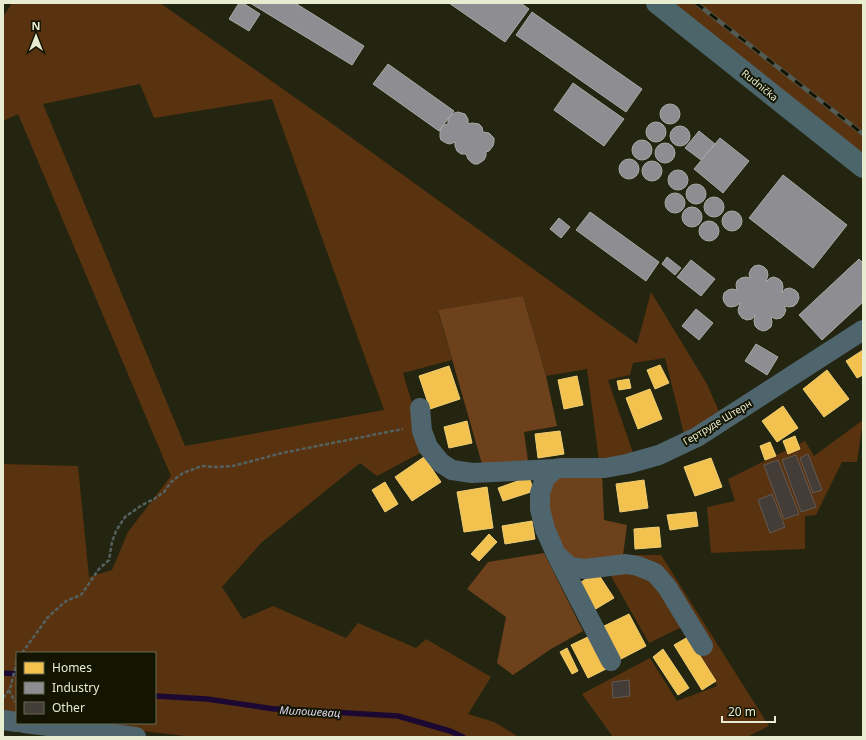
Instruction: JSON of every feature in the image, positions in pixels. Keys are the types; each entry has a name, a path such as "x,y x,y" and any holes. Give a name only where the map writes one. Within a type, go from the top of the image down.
{"street":[{"name":"Rudnička","path":"658,3 863,167"},
{"name":"Гертруде Штерн","path":"420,408 422,431 428,447 442,463 452,470 472,473 562,468 605,468 627,464 659,455 697,437 863,330"},
{"path":"555,469 545,478 540,494 540,509 545,529 556,554 611,661"},
{"path":"556,554 570,567 585,569 626,564 638,566 655,573 668,587 703,646"},
{"path":"3,720 16,722"},
{"path":"31,724 105,735 136,737"}],"path":[{"path":"23,652 48,617 66,601 81,596 99,569 109,560 112,542 116,531 125,518 142,505 164,492 171,482 183,473 202,466 233,466 282,453 398,430 412,429 422,431"},
{"path":"3,698 9,690 16,665"},
{"path":"9,690 16,704"}],"shaded area":[{"path":"12,3 160,3 327,120 637,344 651,292 707,384 720,414 685,438 665,358 633,363 630,375 608,380 633,453 599,461 587,369 546,376 523,296 438,311 452,360 403,373 418,423 424,451 377,476 360,463 261,543 222,587 243,619 273,606 346,638 358,623 416,648 426,639 491,677 468,714 494,722 519,737 194,737 82,724 156,724 156,652 16,652 16,716 3,714 3,464 78,466 89,577 112,570 128,532 171,476 18,114 3,121 3,17","holes":["140,84 154,118 272,99 384,410 185,446 43,104"]},
{"path":"669,3 863,3 863,159"},
{"path":"523,296 546,376 557,426 524,432 528,461 482,464 438,310"},
{"path":"863,420 857,462 842,462 816,515 805,516 805,549 711,553 707,507 735,501 728,479 805,441 814,456"},
{"path":"563,472 602,472 604,520 627,525 623,555 603,562 567,557 546,507 550,485"},
{"path":"544,553 583,631 551,649 513,675 497,663 506,617 467,589 488,562"},
{"path":"623,555 661,555 769,726 747,737 613,737 582,694 650,658 677,701 717,686 684,626 649,643 603,562"}],"building: Homes":[{"path":"863,350 863,375 857,378 846,361"},
{"path":"660,365 669,383 655,389 647,370"},
{"path":"449,366 460,399 430,409 419,376"},
{"path":"827,370 849,399 824,417 803,389"},
{"path":"577,376 583,405 564,409 558,380"},
{"path":"629,379 631,388 619,390 617,381"},
{"path":"650,389 662,419 638,429 626,398"},
{"path":"783,406 798,428 777,442 762,421"},
{"path":"467,421 472,443 449,448 444,427"},
{"path":"560,431 564,454 538,458 535,434"},
{"path":"795,436 800,449 788,454 783,441"},
{"path":"770,442 776,456 765,460 760,446"},
{"path":"424,457 441,482 412,501 395,477"},
{"path":"711,458 722,487 695,496 684,467"},
{"path":"529,477 534,491 503,501 498,488"},
{"path":"644,480 648,508 620,512 616,484"},
{"path":"385,482 398,504 385,512 372,490"},
{"path":"487,487 493,528 464,532 457,492"},
{"path":"696,512 698,526 670,530 667,515"},
{"path":"532,521 535,539 505,544 502,526"},
{"path":"659,527 661,547 635,549 634,529"},
{"path":"489,534 497,542 479,561 471,554"},
{"path":"597,572 614,598 594,610 578,584"},
{"path":"629,614 646,646 619,660 602,627"},
{"path":"592,635 608,668 588,678 571,645"},
{"path":"688,637 716,681 702,690 674,645"},
{"path":"567,648 578,671 572,674 560,652"},
{"path":"663,649 689,688 678,695 653,657"}],"building: Industry":[{"path":"239,3 243,3 260,14 249,31 229,19"},
{"path":"250,3 295,3 364,46 352,65"},
{"path":"449,3 521,3 529,9 505,42"},
{"path":"532,12 642,89 626,112 516,35"},
{"path":"388,64 454,111 439,131 373,84"},
{"path":"573,83 624,119 604,146 554,110"},
{"path":"670,104 677,107 680,114 677,121 670,124 663,121 660,114 663,107"},
{"path":"458,112 465,114 468,119 468,124 479,124 482,127 483,132 489,133 494,138 493,146 486,152 484,160 478,164 471,162 466,154 461,154 457,151 455,142 450,144 441,140 441,128 448,124 448,119 451,115"},
{"path":"656,122 663,125 666,132 663,139 656,142 649,139 646,132 649,125"},
{"path":"680,126 687,129 690,136 687,143 680,146 673,143 670,136 673,129"},
{"path":"699,131 715,144 701,160 685,148"},
{"path":"720,138 749,161 723,193 694,169"},
{"path":"642,140 649,143 652,150 649,157 642,160 635,157 632,150 635,143"},
{"path":"665,143 672,146 675,153 672,160 665,163 658,160 655,153 658,146"},
{"path":"629,159 636,162 639,169 636,176 629,179 622,176 619,169 622,162"},
{"path":"652,161 659,164 662,171 659,178 652,181 645,178 642,171 645,164"},
{"path":"678,170 685,173 688,180 685,187 678,190 671,187 668,180 671,173"},
{"path":"783,175 847,225 813,268 749,218"},
{"path":"696,184 703,187 706,194 703,201 696,204 689,201 686,194 689,187"},
{"path":"675,193 682,196 685,203 682,210 675,213 668,210 665,203 668,196"},
{"path":"714,197 721,200 724,207 721,214 714,217 707,214 704,207 707,200"},
{"path":"692,207 699,210 702,217 699,224 692,227 685,224 682,217 685,210"},
{"path":"732,211 739,214 742,221 739,228 732,231 725,228 722,221 725,214"},
{"path":"590,212 659,262 646,281 576,230"},
{"path":"559,218 570,227 561,238 550,229"},
{"path":"709,221 716,224 719,231 716,238 709,241 702,238 699,231 702,224"},
{"path":"667,257 681,268 675,275 662,264"},
{"path":"859,259 863,263 863,302 822,340 799,315"},
{"path":"691,260 715,279 701,296 677,277"},
{"path":"759,265 767,270 768,275 766,282 770,278 774,277 779,279 782,282 782,293 785,289 790,288 798,293 799,298 794,306 784,306 786,310 781,318 776,319 771,317 771,327 763,331 755,326 755,315 752,319 747,320 742,318 738,310 740,303 736,306 727,306 723,298 724,293 728,290 737,290 737,281 741,278 750,278 749,274 751,269 754,266"},
{"path":"696,309 713,323 699,340 682,326"},
{"path":"756,344 778,357 767,375 745,361"}],"building: Other":[{"path":"808,454 822,490 813,493 800,458"},
{"path":"796,455 816,507 801,512 782,460"},
{"path":"778,460 799,514 784,519 764,465"},
{"path":"772,494 785,527 770,533 758,500"},
{"path":"629,680 630,696 613,698 612,682"}],"waterway":[{"name":"Милошевац","path":"3,673 16,674"},
{"name":"Милошевац","path":"156,696 207,699 274,709 398,716 450,731 463,737"}],"railway":[{"path":"696,3 863,134"}]}
